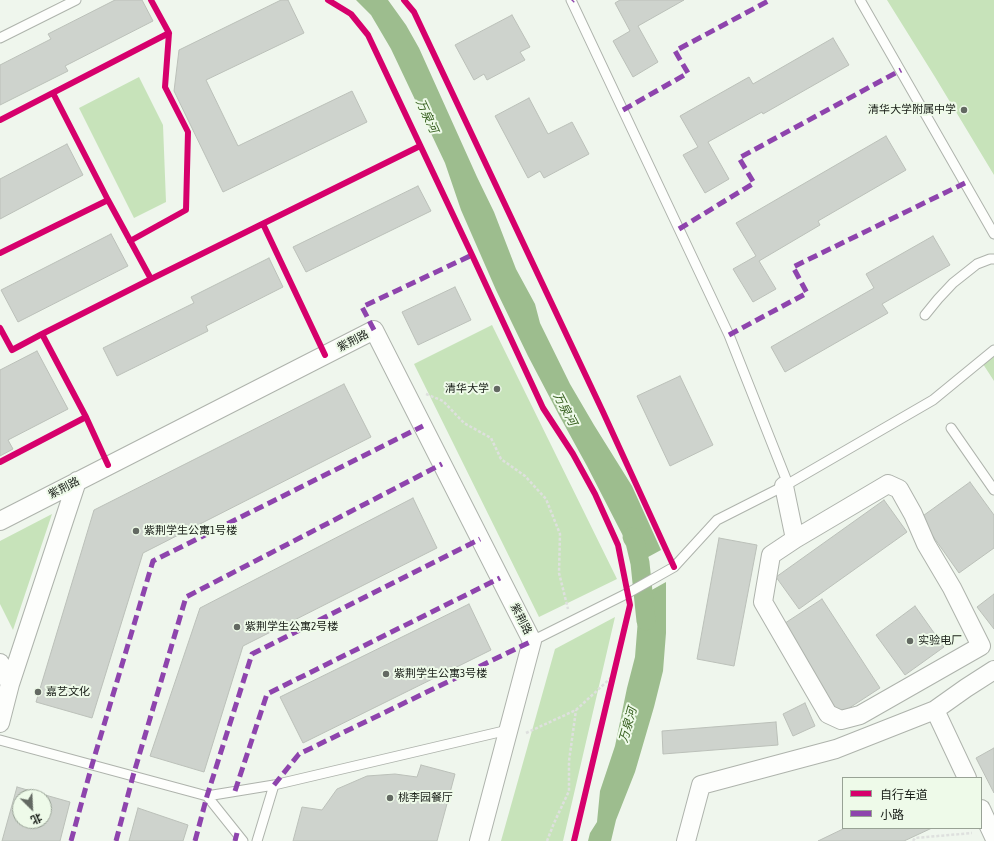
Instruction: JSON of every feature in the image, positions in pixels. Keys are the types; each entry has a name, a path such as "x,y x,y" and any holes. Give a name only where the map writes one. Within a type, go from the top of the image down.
{"street":[{"name":"紫荆路","path":"0,520 374,330 532,641"},
{"path":"0,723 10,684 77,481"},
{"path":"888,484 899,489 913,514 926,544 952,588 981,646 860,715 841,720 828,714 763,602 770,556 795,539 888,484"},
{"path":"786,485 795,539"},
{"path":"479,841 532,641"},
{"path":"0,663 10,684"},
{"path":"686,841 701,785 836,749 935,710 994,670"},
{"path":"935,710 967,777"},
{"path":"982,811 992,834"}],"lane":[{"path":"0,38 76,0"},
{"path":"571,0 729,336 786,485"},
{"path":"860,0 994,234"},
{"path":"925,315 954,283 977,264 990,259 994,260"},
{"path":"532,641 628,593 674,567 717,520 786,485 933,400 994,350"},
{"path":"950,428 994,490"},
{"path":"0,740 207,796 274,785 506,737"},
{"path":"257,841 274,785"},
{"path":"207,796 243,841"}],"path":[{"path":"400,381 443,401 464,423 491,438 501,459 525,476 546,499 560,534 559,573 571,621"},
{"path":"610,690 616,667"},
{"path":"506,737 576,710 614,675"},
{"path":"548,841 554,823 569,791 569,761 576,710"},
{"path":"913,841 915,838 992,834"}],"shaded area":[{"name":"清华大学附属中学","path":"887,0 994,0 994,175 935,77"},
{"path":"139,77 163,125 166,202 134,218 79,108"},
{"path":"492,325 617,579 539,617 414,364"},
{"path":"994,356 994,381 983,364"},
{"path":"52,514 13,630 0,604 0,541"},
{"path":"615,617 563,841 501,841 555,649"}],"water":[{"path":"356,0 388,0 406,25 419,48 494,212 516,269 535,304 540,323 570,384 632,486 661,550 637,563 528,356 496,290 461,210 445,163 391,49 371,15"},
{"path":"666,582 666,633 663,671 635,772 616,820 611,841 588,841 590,833 597,822 600,791 615,746 635,657 641,596"}],"building":[{"path":"115,0 142,0 153,21 65,66 68,71 0,105 0,65 51,39 48,34"},
{"path":"281,0 288,0 304,33 206,80 238,146 352,91 367,122 223,192 174,91 179,50"},
{"path":"620,0 684,0 638,26 658,62 633,77 613,41 630,31 615,3"},
{"path":"512,15 530,47 520,52 525,60 487,80 484,74 474,80 455,45"},
{"path":"833,38 849,65 763,114 762,112 708,142 729,179 705,193 683,155 698,147 680,116 749,77 753,84"},
{"path":"529,98 548,134 572,122 589,154 544,178 540,171 528,178 495,116"},
{"path":"886,136 906,170 818,221 820,225 759,261 776,289 753,302 733,269 756,256 736,223"},
{"path":"67,144 83,175 0,219 0,179"},
{"path":"418,186 431,211 306,272 293,247"},
{"path":"111,234 128,266 18,322 1,290"},
{"path":"933,236 950,265 882,304 888,313 785,372 771,347 874,288 866,274"},
{"path":"269,258 283,287 206,326 208,331 117,376 103,348 194,303 191,297"},
{"path":"455,287 471,320 418,345 402,312"},
{"path":"37,351 68,409 8,440 13,449 0,456 0,370"},
{"path":"680,376 713,445 670,466 637,396"},
{"name":"紫荆学生公寓1号楼","path":"344,384 371,437 143,553 92,718 36,702 94,510"},
{"path":"970,482 994,515 994,548 959,573 920,518"},
{"name":"紫荆学生公寓2号楼","path":"413,498 437,548 243,646 204,772 150,756 200,608"},
{"path":"884,500 907,532 799,609 776,577"},
{"path":"719,538 757,545 734,666 697,659"},
{"path":"994,594 994,629 977,607"},
{"path":"822,599 880,688 837,716 779,627"},
{"name":"紫荆学生公寓3号楼","path":"469,604 491,650 303,743 280,697"},
{"name":"实验电厂","path":"915,606 944,647 905,675 876,635"},
{"path":"805,703 815,726 793,736 783,714"},
{"path":"776,722 778,745 663,754 662,731"},
{"path":"994,748 994,793 976,758"},
{"name":"桃李园餐厅","path":"421,765 455,774 437,841 293,841 302,807 322,810 337,789 367,776 395,774 417,777"},
{"path":"52,797 70,802 60,841 2,841 12,805 12,829 52,829"},
{"path":"138,808 188,825 183,841 129,841"},
{"path":"843,829 930,829 904,841 818,841"}],"waterway":[{"name":"万泉河","path":"632,537 635,542 640,563 646,621"}],"marked path":[{"path":"623,110 688,73 675,51 770,0"},
{"path":"679,229 754,183 739,158 901,70"},
{"path":"729,335 807,293 793,267 965,183"},
{"path":"374,330 362,307 472,255"},
{"path":"71,841 92,765 153,561 423,426"},
{"path":"116,841 133,776 186,597 442,464"},
{"path":"195,841 207,796 252,654 480,539"},
{"path":"235,791 267,694 500,578"},
{"path":"274,785 299,754 532,641"},
{"path":"235,841 237,833"}],"cycle path":[{"path":"130,241 186,210 188,132 165,87 169,33 151,0"},
{"path":"328,0 351,14 368,35 543,408 573,454 595,494 618,545 630,605 574,841"},
{"path":"404,0 414,12 603,412 674,567"},
{"path":"0,120 169,33"},
{"path":"0,462 86,417 42,334 151,279 108,200 53,93"},
{"path":"151,279 420,146"},
{"path":"0,253 108,200"},
{"path":"263,224 325,355"},
{"path":"0,328 12,350 42,334"},
{"path":"86,417 108,465"}],"place":[{"name":"清华大学附属中学","path":"964,110"},
{"name":"清华大学","path":"497,389"},
{"name":"紫荆学生公寓1号楼","path":"136,531"},
{"name":"紫荆学生公寓2号楼","path":"237,627"},
{"name":"实验电厂","path":"910,641"},
{"name":"紫荆学生公寓3号楼","path":"386,674"},
{"name":"嘉艺文化","path":"38,692"},
{"name":"桃李园餐厅","path":"390,798"}]}
